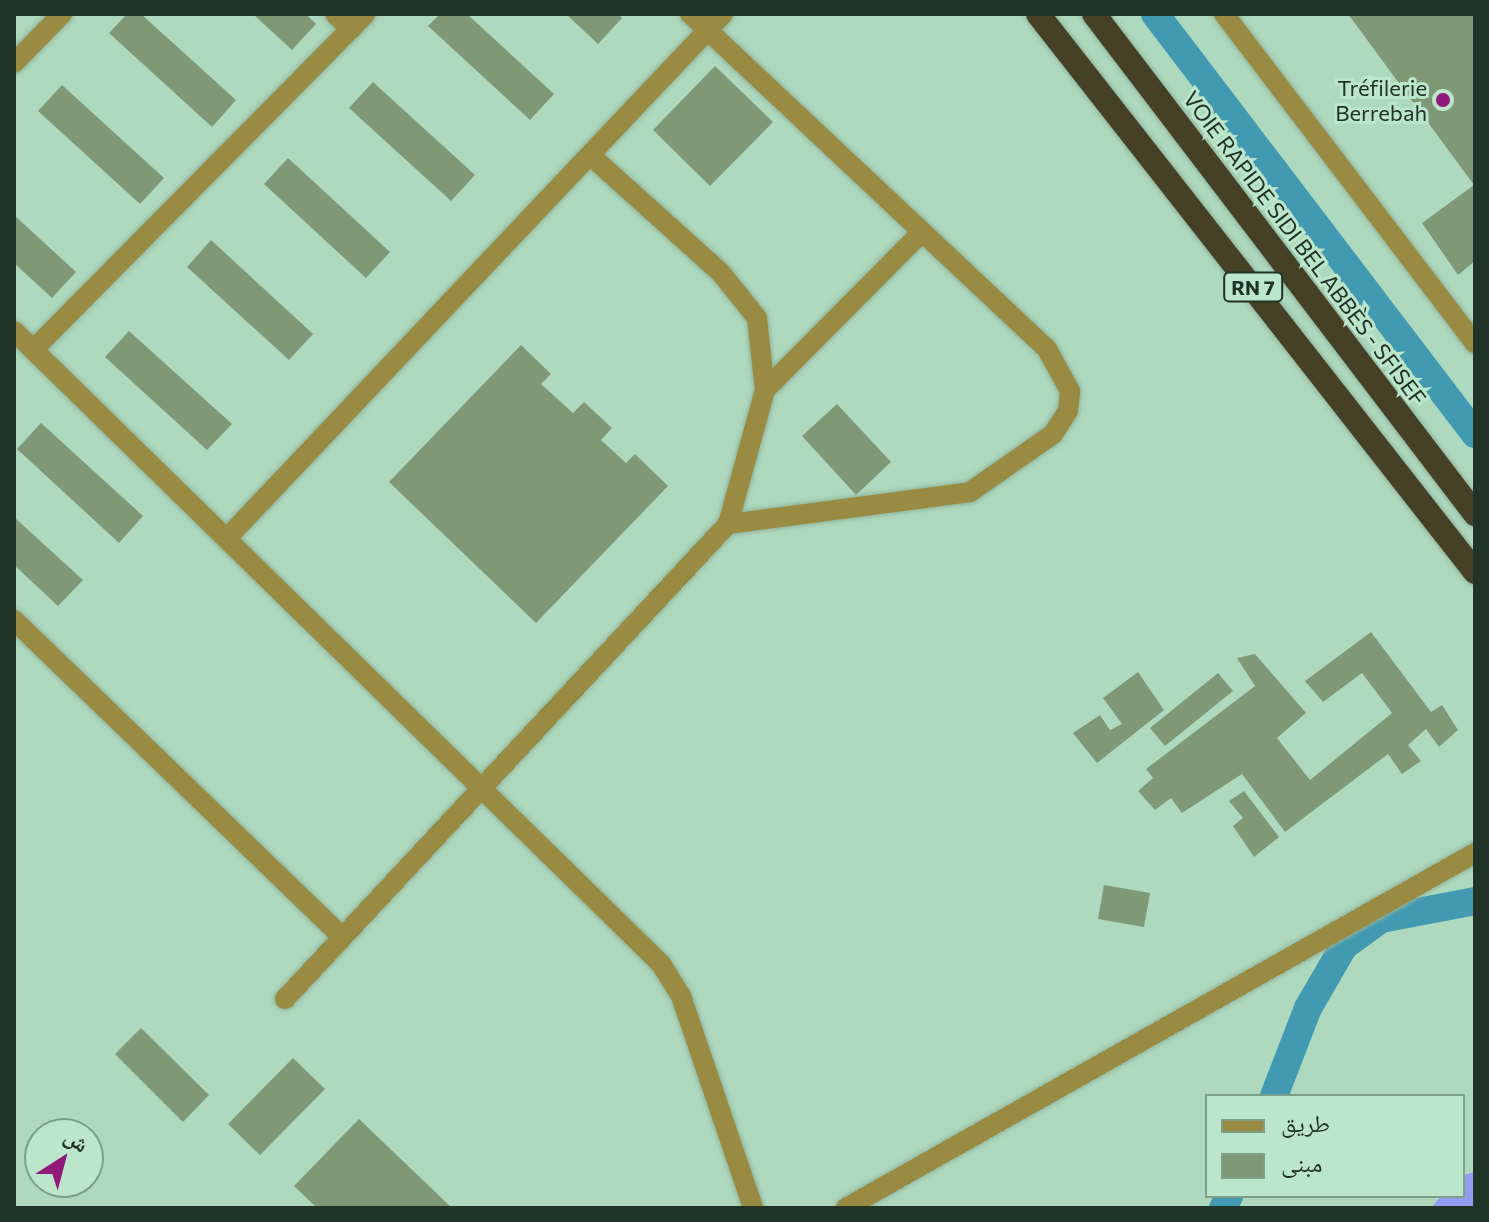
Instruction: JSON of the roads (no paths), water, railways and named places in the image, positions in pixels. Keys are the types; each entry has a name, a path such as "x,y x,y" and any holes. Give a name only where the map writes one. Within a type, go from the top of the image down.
{"highway":[{"name":"RN 7","path":"1038,14 1475,572"},
{"name":"VOIE RAPIDE SIDI BEL ABBÈS - SFISEF","path":"1094,14 1475,514"}],"lane":[{"path":"14,63 62,14"},
{"path":"335,14 351,29"},
{"path":"33,350 365,14"},
{"path":"690,14 922,232 1064,373 1068,411 1053,434 970,492 728,524"},
{"path":"227,538 723,14"},
{"path":"1224,14 1475,343"},
{"path":"285,999 728,524 765,390 757,318 721,273 590,155"},
{"path":"765,390 922,232"},
{"path":"14,331 661,964 681,996 753,1208"},
{"path":"14,620 342,937"},
{"path":"846,1208 1475,853"}],"waterway":[{"path":"1155,14 1475,434"},
{"path":"1275,1094 1308,1008 1344,946 1381,919 1475,901"},
{"path":"1223,1208 1228,1198"}],"place":[{"name":"Tréfilerie Berrebah","path":"1443,100"}]}
